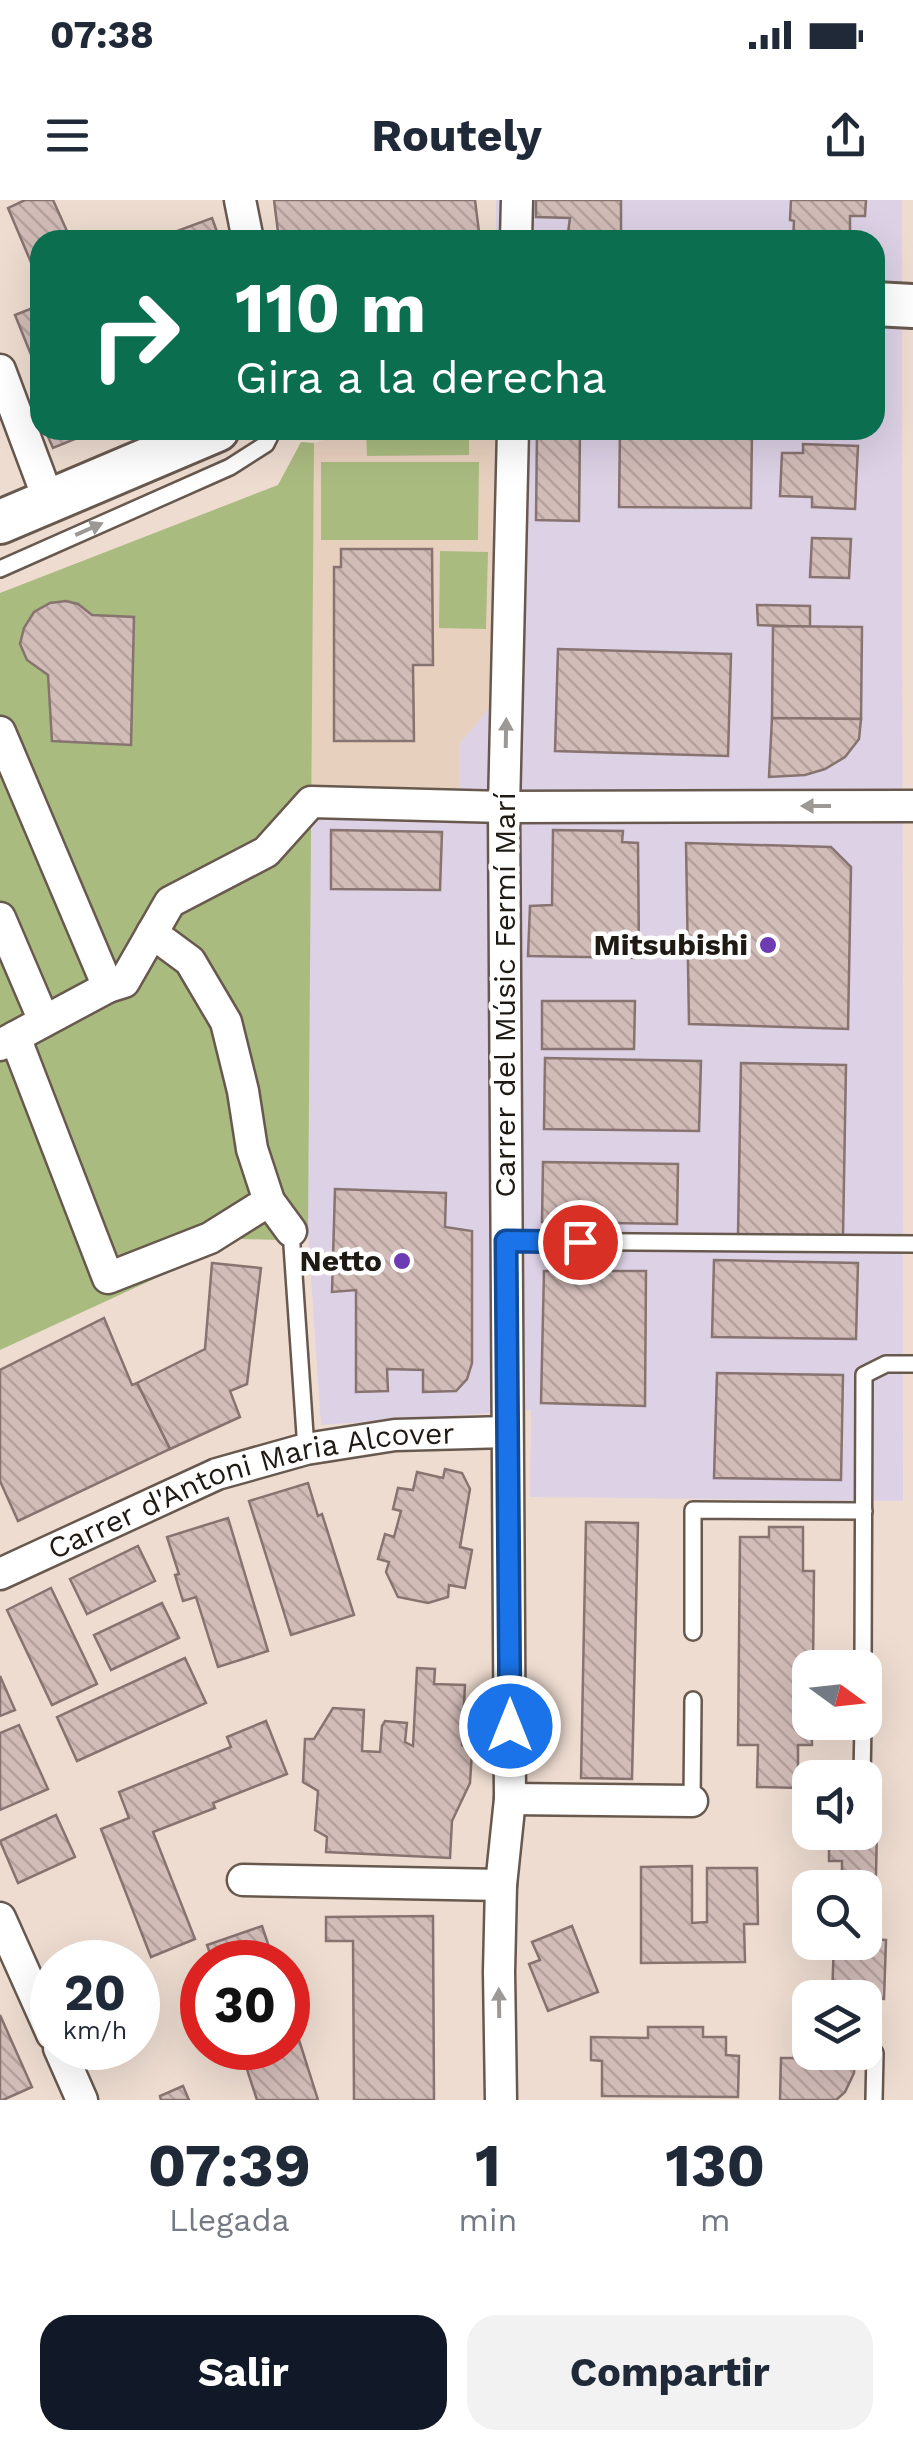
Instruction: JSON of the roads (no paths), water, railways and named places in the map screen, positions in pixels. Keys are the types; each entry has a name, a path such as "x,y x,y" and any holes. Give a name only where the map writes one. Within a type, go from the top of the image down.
{"street":[{"path":"240,200 246,230"},
{"path":"516,200 516,230"},
{"path":"885,305 913,306"},
{"path":"0,370 49,502"},
{"path":"0,522 194,440"},
{"name":"Carrer del Músic Fermí Marí","path":"501,2100 498,1972 501,1885 510,1799 504,807 513,440"},
{"path":"0,732 108,987"},
{"path":"269,1201 210,1238 108,1278 8,1041 124,982 170,902 266,852 311,802 504,807 913,806"},
{"path":"0,918 44,1022"},
{"path":"152,933 190,961 226,1022 252,1149 269,1201 291,1231"},
{"name":"Carrer d'Antoni Maria Alcover","path":"0,1574 217,1474 306,1449 395,1435 508,1432"},
{"path":"510,1799 692,1801"},
{"path":"244,1880 501,1885"},
{"path":"0,1918 30,1985"},
{"path":"68,2070 82,2100"}],"lane":[{"path":"0,569 230,467 268,440"},
{"path":"291,1231 306,1449"},
{"path":"506,1241 913,1244"},
{"path":"863,1650 864,1374 886,1364 913,1364"},
{"path":"692,1632 693,1510 864,1511"},
{"path":"692,1801 693,1700"},
{"path":"874,2070 874,2100"}],"place":[{"name":"Mitsubishi","path":"768,945"},
{"name":"Netto","path":"402,1261"}]}
